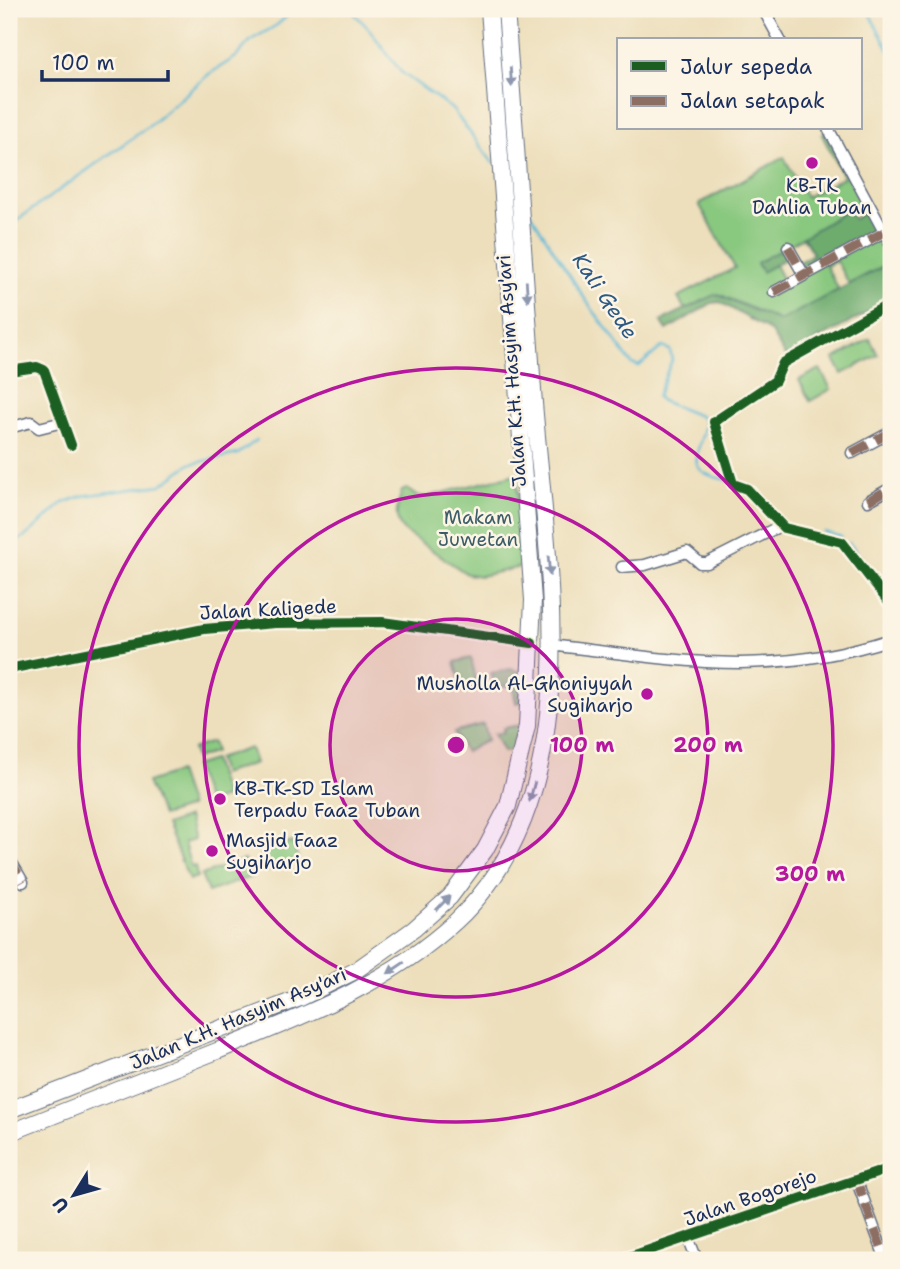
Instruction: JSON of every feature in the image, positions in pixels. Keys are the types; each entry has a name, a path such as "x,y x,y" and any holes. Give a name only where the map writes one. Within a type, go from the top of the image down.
{"highway":[{"name":"Jalan K.H. Hasyim Asy'ari","path":"9,1110 300,998 355,971 414,929 457,888 491,841 513,792 527,726 532,643 530,550 489,9"},
{"name":"Jalan K.H. Hasyim Asy'ari","path":"9,1133 311,1013 363,989 416,953 468,909 502,864 522,825 539,766 546,718 551,645 550,579 537,445 506,9"},
{"path":"530,550 536,534 529,439 534,439 537,445"},
{"path":"210,1032 202,1039 204,1043 294,1011 311,1013"},
{"path":"85,1081 103,1083 196,1048 200,1053 194,1060"}],"street":[{"path":"763,9 779,38"},
{"path":"829,130 891,245"},
{"path":"774,292 884,232"},
{"path":"788,247 804,275"},
{"path":"891,303 783,363 775,381 715,419 732,479 747,489 780,526 790,531 842,542 891,605"},
{"path":"9,371 42,368 71,444"},
{"path":"9,428 32,422 39,428 63,422"},
{"path":"852,453 891,432"},
{"path":"868,501 891,488"},
{"path":"622,567 645,565 687,552 700,563 706,563 780,526"},
{"name":"Jalan Kaligede","path":"9,669 204,629 275,623 390,623 532,643"},
{"path":"551,645 695,662 755,665 813,659 891,639"},
{"path":"9,858 23,883"},
{"name":"Jalan Bogorejo","path":"620,1260 891,1167"},
{"path":"856,1180 886,1260"},
{"path":"688,1237 697,1260"}],"green space":[{"path":"825,133 863,202 757,264 762,271 775,265 784,282 879,232 891,254 891,262 849,284 836,261 826,266 839,290 780,321 719,294 685,310 678,297 735,268 699,204 784,157 806,197 844,177 822,135"},
{"path":"848,210 854,219 868,210 879,232 804,272 799,262 813,254 803,237"},
{"path":"785,247 790,256 762,272 757,263"},
{"path":"891,262 891,300 786,357 770,331 720,302 712,303 667,330 661,321 716,294 780,321"},
{"path":"870,339 878,355 842,374 834,359"},
{"path":"820,369 831,389 810,401 799,380"},
{"name":"Makam Juwetan","path":"516,474 525,566 481,576 467,574 405,532 398,522 397,508 402,491 407,489 415,495 426,497"},
{"path":"471,658 478,688 463,692 455,662"},
{"path":"510,669 524,672 523,702 516,703 512,685 495,688 491,673"},
{"path":"483,724 487,740 465,752 454,732"},
{"path":"521,725 517,750 503,752 494,734 504,732 503,728"},
{"path":"212,742 215,752 195,759 192,749"},
{"path":"250,748 255,763 222,774 217,759"},
{"path":"213,760 225,797 207,803 194,766"},
{"path":"178,772 190,807 162,816 147,782"},
{"path":"188,817 194,840 184,843 197,877 189,880 166,825"},
{"path":"292,842 298,859 267,871 261,854"},
{"path":"244,860 251,877 208,892 201,875"}],"waterway":[{"path":"9,226 149,126 209,74 236,57 251,40 277,25 295,9"},
{"name":"Kali Gede","path":"350,9 369,29 401,72 452,109 493,163"},
{"path":"867,9 891,54"},
{"name":"Kali Gede","path":"527,208 585,299 632,364 639,366 662,347 670,350 672,360 657,397 702,417 705,424 697,454 699,467 704,473 728,480"},
{"path":"9,546 27,535 63,503 82,496 161,485 190,464 238,454 257,440"},
{"name":"Kali Gede","path":"824,532 841,537"},
{"name":"Kali Gede","path":"849,543 891,594"}],"marked path":[{"path":"774,292 884,232"},
{"path":"788,247 804,275"},
{"path":"852,453 891,432"},
{"path":"868,501 891,488"},
{"path":"9,858 23,882"},
{"path":"856,1179 886,1260"}],"cycle path":[{"path":"891,303 783,363 775,381 714,422 733,484 747,489 784,528 842,542 891,605"},
{"path":"9,371 37,367 44,370 71,445"},
{"path":"9,669 204,629 275,623 382,622 532,643"},
{"path":"620,1260 891,1168"}],"place":[{"name":"KB-TK Dahlia Tuban","path":"812,163"},
{"name":"Musholla Al-Ghoniyyah Sugiharjo","path":"647,694"},
{"name":"KB-TK-SD Islam Terpadu Faaz Tuban","path":"220,799"},
{"name":"Masjid Faaz Sugiharjo","path":"212,851"}]}
